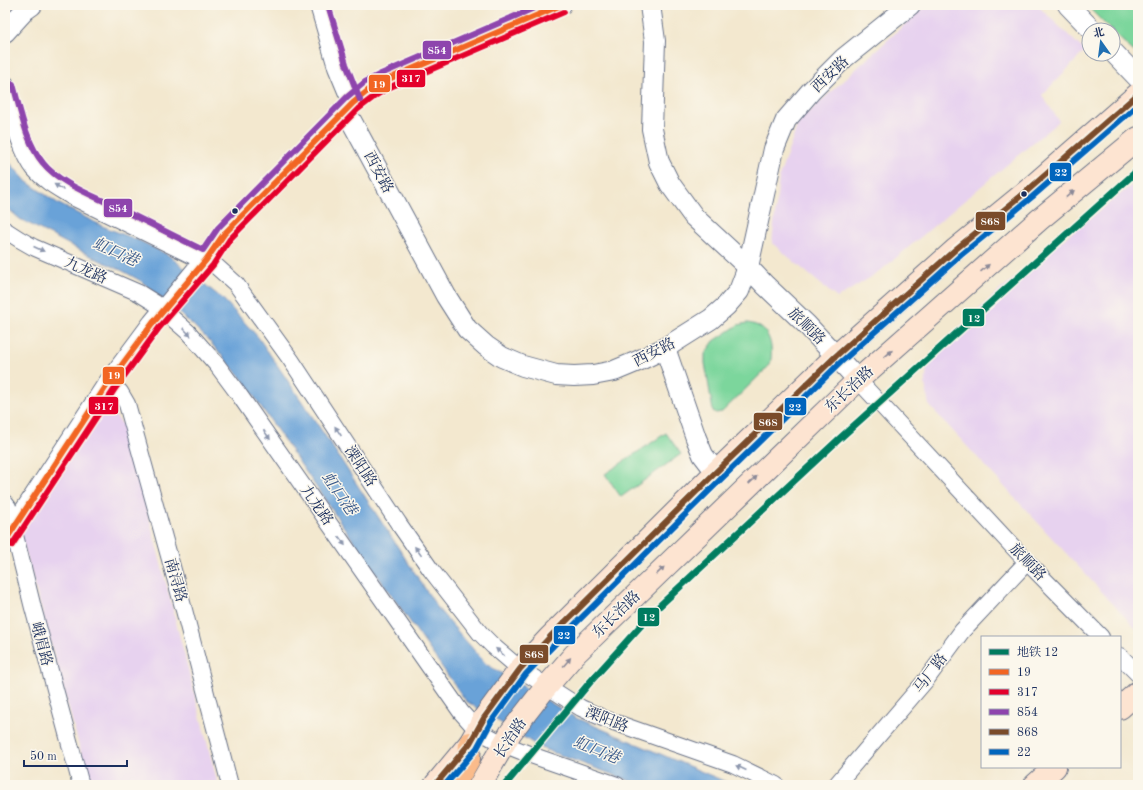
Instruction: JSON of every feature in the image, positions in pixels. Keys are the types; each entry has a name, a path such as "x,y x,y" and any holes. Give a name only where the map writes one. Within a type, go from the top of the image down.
{"main road":[{"name":"东长治路","path":"499,699 518,672 550,636 836,356 956,249 1027,191 1138,94"},
{"name":"东长治路","path":"545,689 574,655 858,380 1040,219 1138,138"},
{"name":"长治路","path":"480,785 507,738 545,689"},
{"path":"1121,707 1138,692"},
{"name":"长治路","path":"435,785 499,699"},
{"path":"454,785 469,759 477,730"},
{"path":"1034,785 1053,768"}],"street":[{"path":"5,32 25,10 32,5"},
{"name":"西安路","path":"320,5 349,107 453,309 467,329 486,346 502,357 523,366 556,375 574,376 593,375 614,370 638,361 665,348 711,318 726,306 739,291 748,267 774,149 786,120 811,91 844,58 910,5"},
{"path":"9,533 107,385 181,289 201,266 224,234 349,107 370,89 384,81 561,5"},
{"name":"旅顺路","path":"650,5 655,41 652,129 659,162 670,184 687,208 807,325 1027,562 1100,636"},
{"path":"1068,5 1084,22"},
{"path":"1121,60 1138,78"},
{"name":"溧阳路","path":"5,86 21,137 35,167 42,175 52,183 71,194 201,266 217,267 236,284 350,448 399,524 431,570 480,633 518,672 545,689 605,719 733,764 776,785"},
{"name":"九龙路","path":"5,230 33,247 139,293 166,308 203,349 235,389 461,712 477,730 507,738 617,785"},
{"path":"665,348 696,438 703,454 716,472"},
{"name":"南浔路","path":"107,385 120,392 128,404 230,785"},
{"name":"峨眉路","path":"5,502 8,507 9,533 33,608 81,785"},
{"name":"马厂路","path":"836,785 926,680 962,631 1027,562"},
{"path":"1121,657 1138,674"}],"shaded area":[{"path":"926,5 1037,5 1081,47 1081,55 1042,95 1059,121 879,272 837,298 772,243 779,177 799,121"},
{"path":"1138,180 1138,631 929,405 925,384 927,367 936,349 1001,289"},
{"path":"106,413 115,416 126,428 218,785 90,785 19,528 98,414"}],"green space":[{"path":"1086,5 1138,5 1138,52 1133,51 1121,40 1121,22 1103,22"},
{"path":"747,323 761,328 769,338 771,344 770,365 722,412 716,413 713,411 705,363 705,354 714,341 738,325"},
{"path":"666,433 681,454 621,497 605,474"}],"water":[{"name":"虹口港","path":"5,151 9,162 27,182 59,204 102,226 140,241 168,255 224,300 258,337 326,437 439,610 486,664 576,718 733,785 641,785 541,748 466,701 242,379 210,342 193,325 141,281 20,219 5,206"}],"metro line":[{"name":"12","path":"505,785 591,681 654,611 838,440 1138,170"}],"transit line":[{"name":"854","path":"328,5 346,64 360,100"},
{"name":"854","path":"13,84 21,115 32,146 49,170 74,187 203,250 218,228 347,97 365,82 541,5"},
{"name":"19","path":"5,541 107,385 153,323 206,260 224,234 353,103 370,89 384,81 561,5"},
{"name":"317","path":"12,545 114,390 159,328 213,265 230,239 358,109 388,88 564,12"},
{"name":"868","path":"435,785 470,743 484,718 520,669 550,637 716,472 836,356 956,249 1027,191 1138,94"},
{"name":"22","path":"445,785 477,748 491,722 526,674 722,478 841,362 961,255 1032,197 1138,105"}]}
